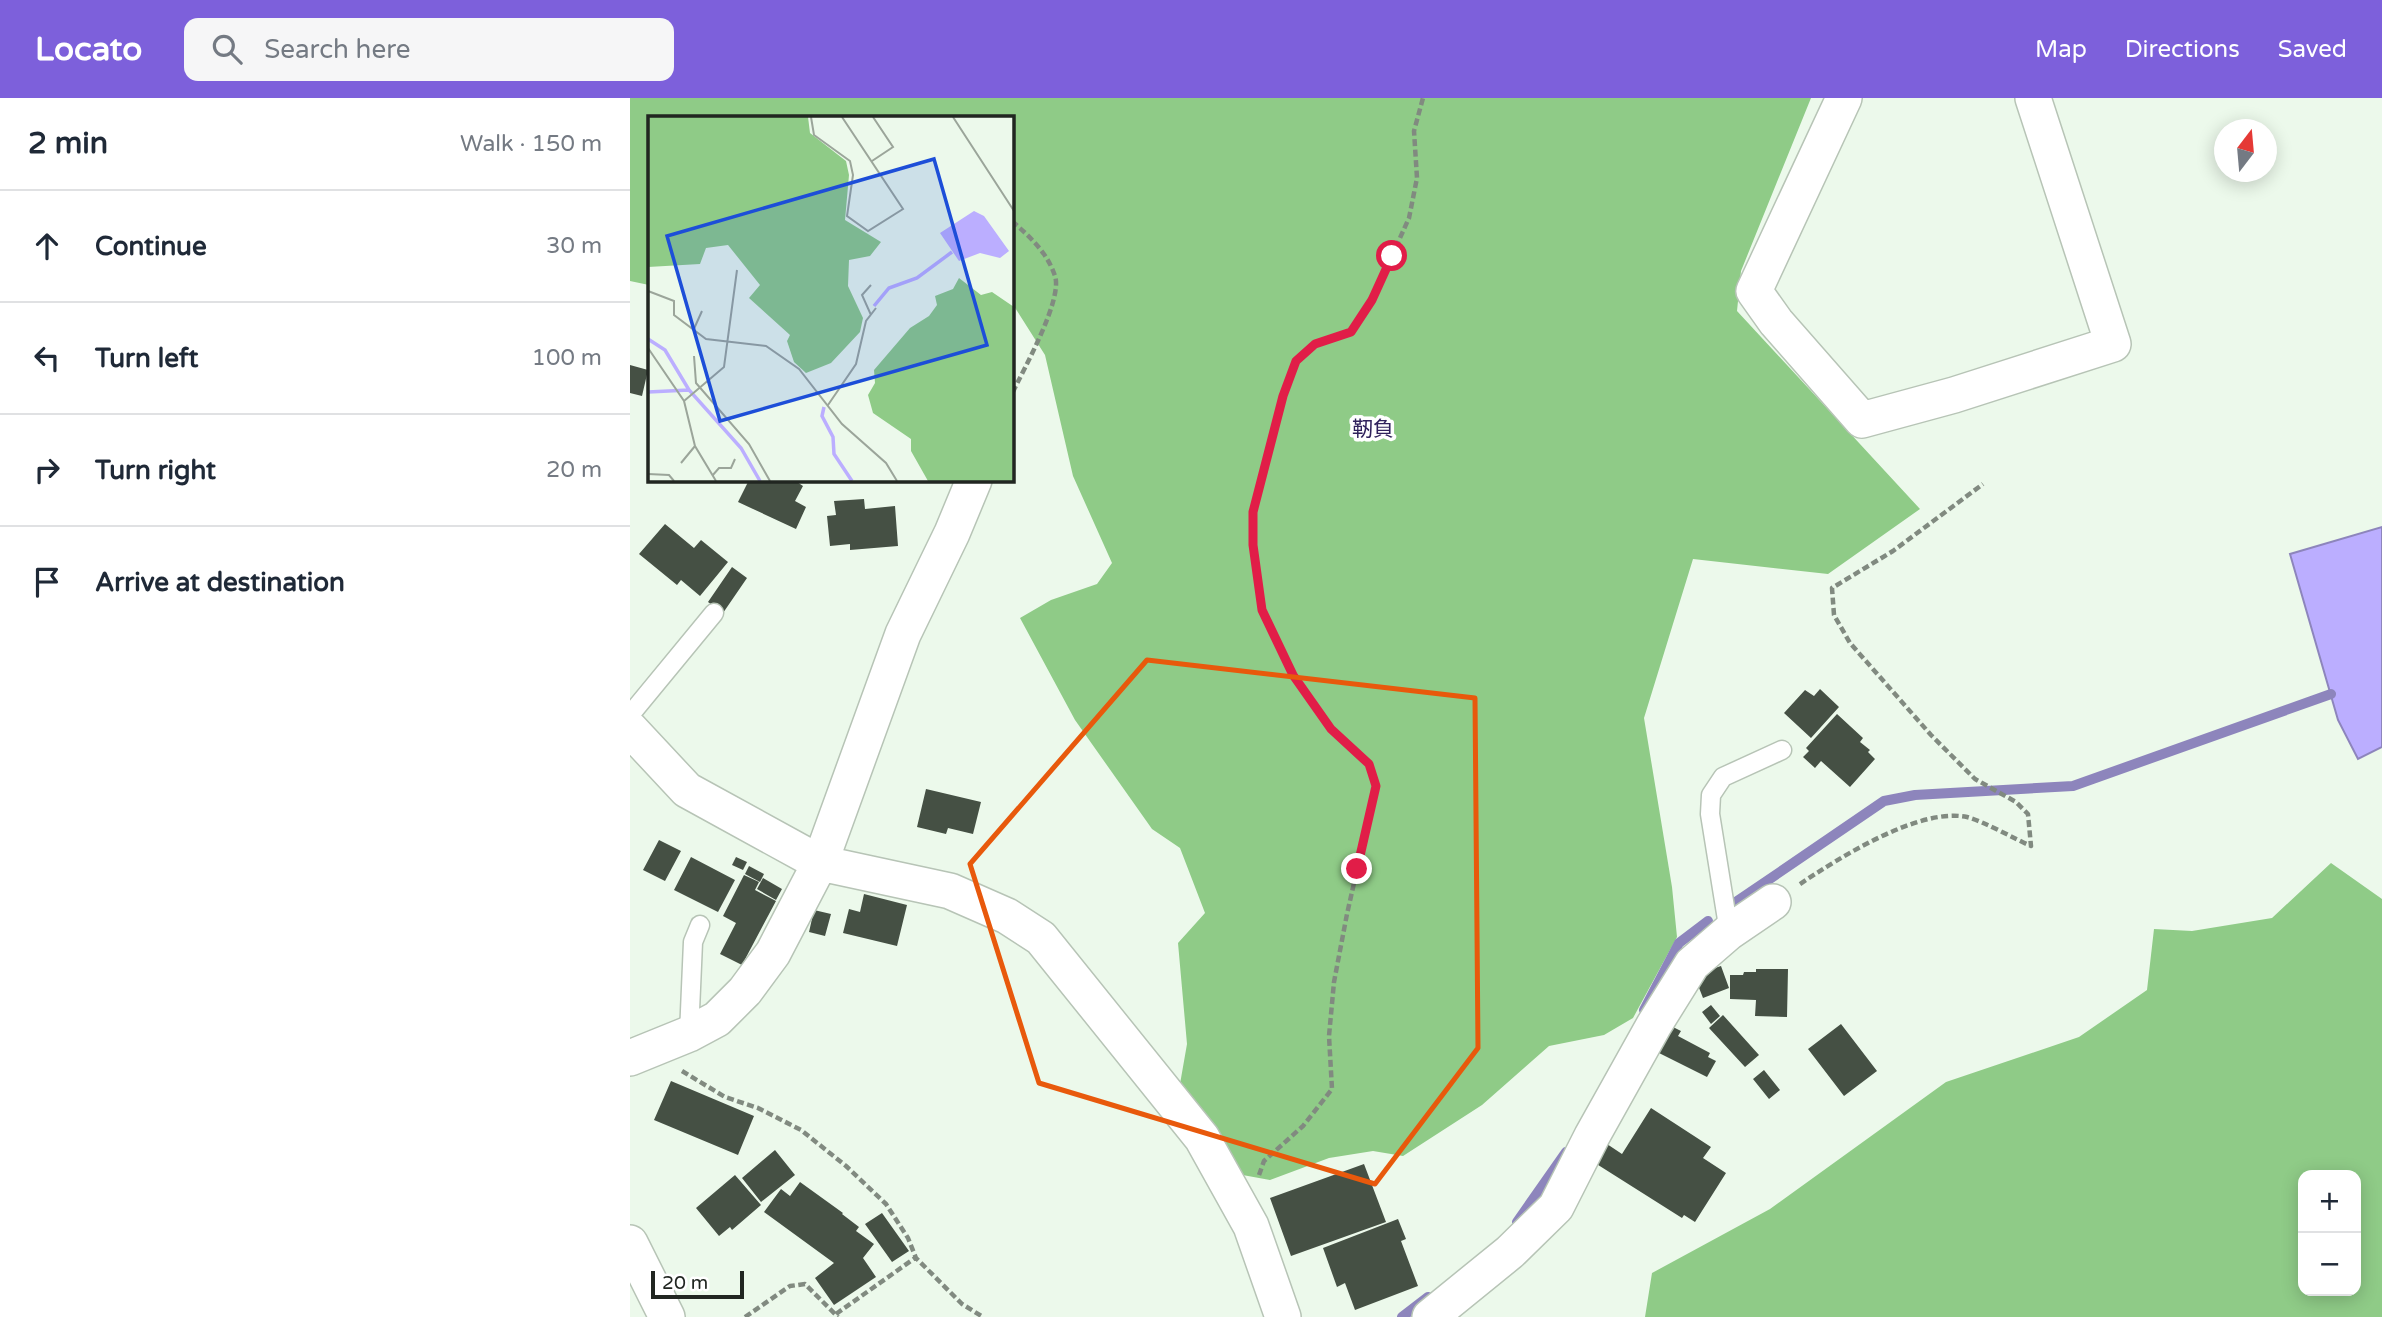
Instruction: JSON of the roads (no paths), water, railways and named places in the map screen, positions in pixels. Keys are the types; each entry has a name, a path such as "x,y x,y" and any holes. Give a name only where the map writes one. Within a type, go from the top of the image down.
{"street":[{"path":"1844,98 1754,291 1776,322 1862,419 1954,395 2113,344 2033,98"},
{"path":"660,1046 718,1019 745,991 773,953 820,863 903,634 952,533 974,481"},
{"path":"630,729 687,790 820,863 950,891 1007,916 1041,938 1202,1138 1251,1226 1283,1317"},
{"path":"1430,1317 1510,1252 1556,1207 1629,1069 1692,964 1729,932 1773,902"},
{"path":"630,1243 667,1317"}],"lane":[{"path":"630,715 714,614"},
{"path":"1729,932 1710,814 1711,795 1723,777 1782,750"},
{"path":"660,1046 700,925"}],"waterway":[{"path":"1733,904 1884,801 1915,795 2073,786 2331,694"},
{"path":"1644,1010 1679,943 1708,921"},
{"path":"1517,1222 1566,1152"},
{"path":"1402,1317 1428,1297"}],"district":[{"name":"靭負","path":"1373,429"}]}
